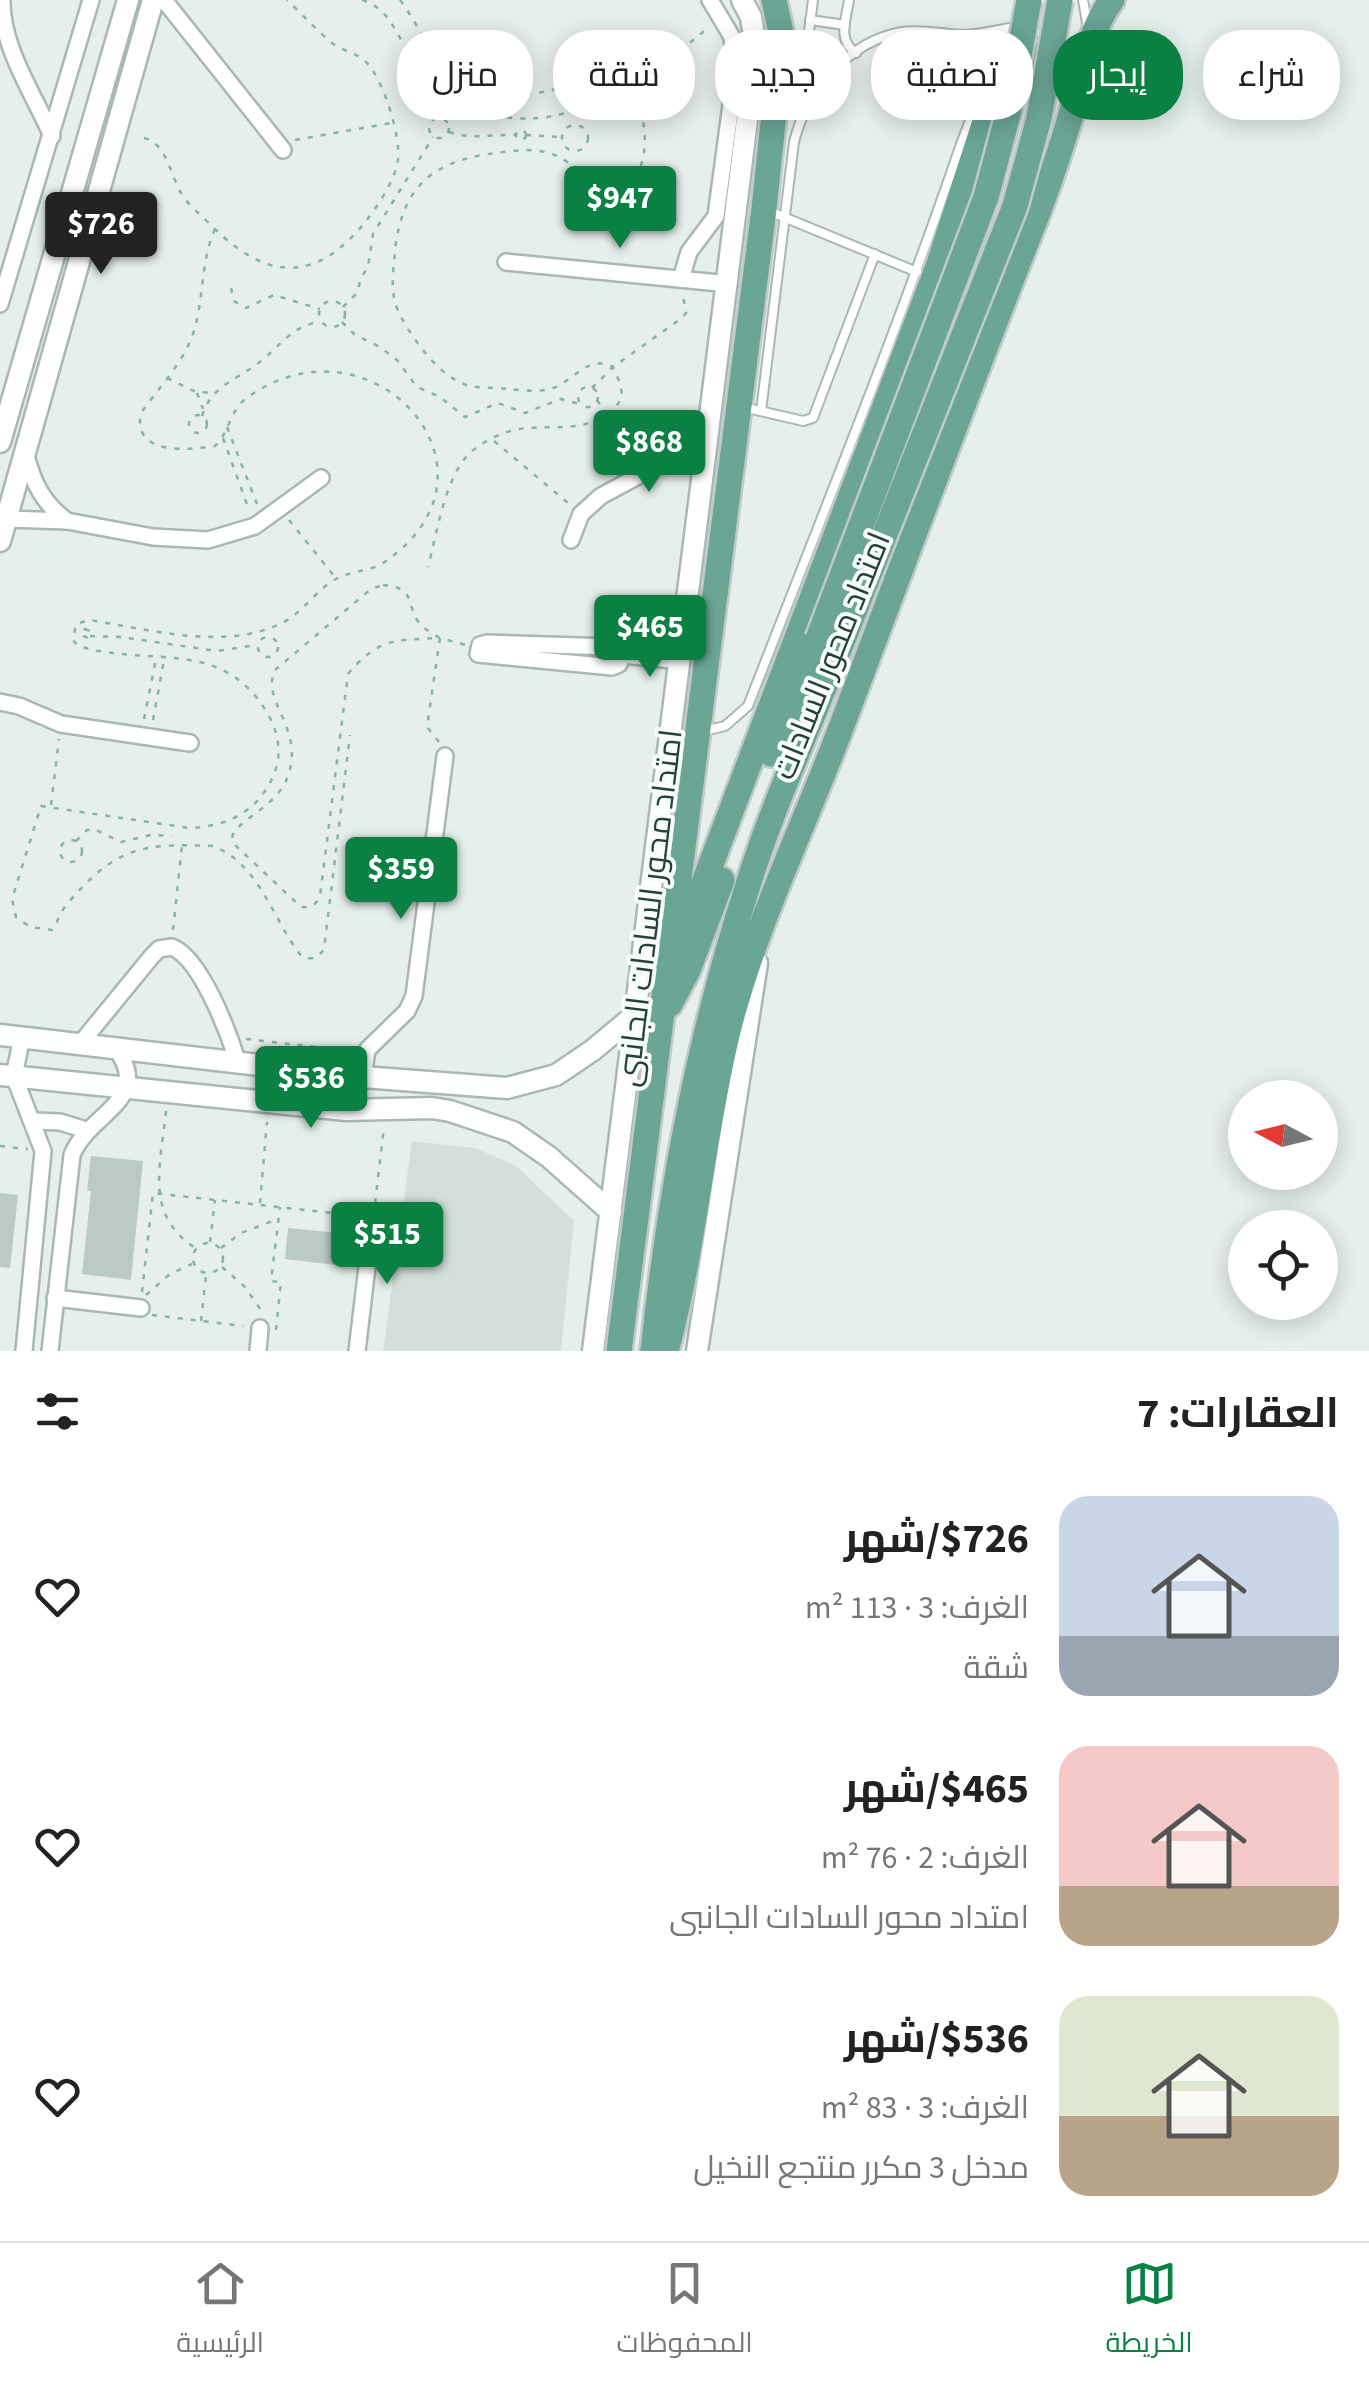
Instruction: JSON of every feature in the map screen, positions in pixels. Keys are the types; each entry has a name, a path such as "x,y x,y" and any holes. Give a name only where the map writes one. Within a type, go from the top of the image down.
{"main road":[{"path":"774,0 780,30"},
{"path":"828,646 986,196 1012,96 1029,0"},
{"path":"649,1018 688,970 738,834 828,646 1014,206 1039,118 1060,0"},
{"name":"امتداد محور السادات","path":"1096,30 1112,0"},
{"path":"620,1351 649,1018 670,952 700,893 932,282 1000,75 1019,58 1043,58 1053,65"},
{"path":"670,952 673,828 698,731 750,409 775,213 779,120"},
{"name":"امتداد محور السادات","path":"666,1351 681,1297 728,1032 764,916 834,747 1039,210 1068,120"},
{"name":"امتداد محور السادات","path":"653,1351 665,1235 712,1005 828,646"}],"street":[{"path":"2,0 2,15 12,47 52,136"},
{"path":"0,304 92,0"},
{"path":"0,442 5,402 128,0"},
{"path":"0,541 153,0"},
{"path":"164,0 283,150"},
{"path":"681,279 690,252 717,211 736,64 732,37 710,0"},
{"name":"امتداد محور السادات الجانبى","path":"593,1351 611,1212 649,1018 673,828 682,661 756,48 751,17 742,0"},
{"path":"98,99 123,106"},
{"path":"506,262 729,284"},
{"path":"571,540 581,514 610,490 710,438"},
{"path":"25,452 32,480 53,511 67,521"},
{"path":"6,519 67,521 184,540 223,538 259,522 321,478"},
{"path":"478,648 478,654 485,657 612,667 619,664 622,655 682,661"},
{"path":"0,702 61,724 190,744"},
{"path":"364,1077 367,1050 402,1017 414,996 445,756"},
{"path":"697,1351 764,916"},
{"path":"80,1044 152,956 159,949 172,947 188,958 230,1038 237,1060"},
{"path":"0,1035 364,1077 507,1088 556,1075 649,1018"},
{"path":"7,1075 22,1037"},
{"path":"50,1351 72,1154 86,1130 121,1102 126,1088 126,1066 114,1046"},
{"path":"7,1075 386,1111 412,1107 450,1110 514,1132 611,1212"},
{"path":"7,1075 34,1121 44,1151 24,1351"},
{"path":"450,1110 453,1085"},
{"path":"34,1121 60,1122 86,1130"},
{"path":"357,1351 373,1217"},
{"path":"56,1298 141,1308"},
{"path":"258,1351 263,1329"}],"lane":[{"path":"809,30 813,0"},
{"path":"849,0 845,42 856,53"},
{"path":"1083,0 1086,30"},
{"path":"810,20 845,26"},
{"path":"998,30 1029,30"},
{"path":"851,57 871,46"},
{"path":"802,120 775,213 917,272"},
{"path":"698,731 725,726 748,706 917,272 969,120"},
{"path":"750,409 804,421 815,414 875,254"}],"path":[{"path":"144,138 160,148 182,196 244,254 279,266 316,263 334,256 373,211 398,167 399,152 379,79 365,60 334,44 288,0"},
{"path":"362,0 380,8 397,30"},
{"path":"533,118 590,106 608,110 722,17"},
{"path":"433,120 429,125 433,137"},
{"path":"444,120 449,132"},
{"path":"283,150 300,139 392,122"},
{"path":"574,124 583,126 589,135 587,146 578,152 567,149 563,137 564,130 574,124"},
{"path":"449,132 468,138 516,135 520,130 526,135 563,137"},
{"path":"433,137 442,138 449,132"},
{"path":"433,137 373,234 368,267 360,278 357,293 343,307 342,322 354,334 397,360 417,387 440,397 465,417 488,405 498,404 525,413 560,400 590,406 598,400"},
{"path":"72,631 82,620 197,636 239,635 281,624 336,578 384,564 405,546 433,505 437,467 427,430 403,399 350,373 313,370 250,395 226,425 216,446 188,450 162,447 143,435 138,425 141,413 191,340 203,263 215,229"},
{"path":"583,405 581,391 592,388 613,367 686,313 681,279"},
{"path":"231,288 234,301 246,308 274,295 320,309"},
{"path":"320,309 328,302 343,307"},
{"path":"320,309 321,322"},
{"path":"203,409 223,383 260,362 298,328 321,322 332,327 342,322"},
{"path":"166,378 196,392 216,393"},
{"path":"592,388 606,414"},
{"path":"196,392 202,416"},
{"path":"226,425 259,522"},
{"path":"222,436 259,522"},
{"path":"492,440 581,514"},
{"path":"239,482 245,479"},
{"path":"279,507 336,578"},
{"path":"440,638 420,623 407,593 383,584 371,589 276,670 272,698 291,735 288,776 278,795 264,810 238,825 232,838 234,846 301,906 309,908 320,896 348,674 374,648 391,640 440,638 478,648"},
{"path":"72,631 81,632 82,638 121,637 217,651 258,646"},
{"path":"72,631 78,646 213,665 241,679 264,709 280,745 265,792 240,816 207,828 51,807 39,809 12,899 16,917 30,927 55,928 69,901 110,862 150,846 213,846 230,856 254,880 302,957 319,956 324,949 350,735"},
{"path":"271,637 278,648 273,655 264,656 258,646 262,638 271,637"},
{"path":"440,638 427,727 444,748 445,756"},
{"path":"145,737 156,657"},
{"path":"145,737 164,658"},
{"path":"51,807 61,724"},
{"path":"172,844 174,824"},
{"path":"76,841 87,830 94,829 122,842 151,835 172,836"},
{"path":"68,840 76,841 82,847 82,855 68,862 62,857 61,845 68,840"},
{"path":"172,947 182,845"},
{"path":"230,1038 354,1052 372,1044"},
{"path":"168,1091 158,1193 176,1232 197,1249"},
{"path":"260,1205 269,1101"},
{"path":"194,1263 160,1281 142,1300 153,1193 373,1217 386,1111"},
{"path":"0,1146 44,1151"},
{"path":"210,1244 215,1200"},
{"path":"141,1308 140,1314 276,1330 281,1282 271,1281 280,1207"},
{"path":"220,1249 242,1233 278,1219"},
{"path":"197,1249 210,1244 220,1249"},
{"path":"194,1263 197,1249"},
{"path":"220,1249 221,1266 256,1299 264,1313 263,1329"},
{"path":"194,1263 206,1273"},
{"path":"206,1273 221,1266"},
{"path":"201,1321 206,1273"}],"shaded area":[{"path":"412,1141 475,1148 516,1166 574,1221 561,1351 383,1351"}],"building":[{"path":"91,1156 143,1161 131,1280 82,1274"},
{"path":"0,1193 18,1195 10,1268 0,1267"},
{"path":"288,1228 338,1233 335,1265 285,1259"}]}
